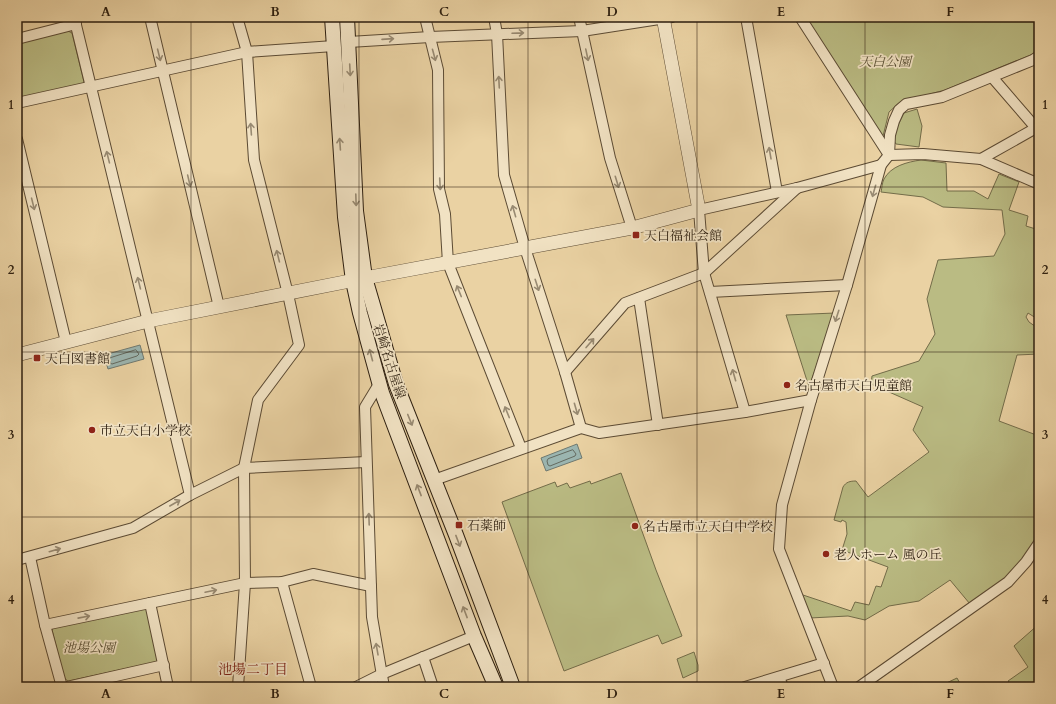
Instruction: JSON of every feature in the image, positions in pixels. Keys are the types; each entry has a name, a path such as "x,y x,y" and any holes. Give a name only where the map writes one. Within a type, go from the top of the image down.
{"main road":[{"name":"岩崎名古屋線","path":"332,17 345,217 359,280 396,384 513,687"},
{"name":"岩崎名古屋線","path":"346,17 349,42 360,313 379,384 474,636 496,687"}],"street":[{"path":"150,17 219,307"},
{"path":"237,17 247,52 254,160 288,294 299,345 258,400 244,468 245,583 238,687"},
{"path":"425,17 438,70 439,189 446,214 448,263 521,448"},
{"path":"494,17 497,34 504,175 524,248 565,372 581,428"},
{"path":"580,17 610,158 632,228"},
{"path":"746,17 778,192"},
{"path":"800,17 889,156"},
{"path":"349,42 430,36 582,31 667,18 699,210 704,273 745,412"},
{"path":"17,38 75,20 190,495"},
{"path":"17,103 247,52 334,46"},
{"path":"833,687 780,549 782,506 811,400 847,285 881,165 889,156 890,135 894,121 899,110 906,104 942,97 1033,60 1039,56"},
{"path":"981,159 1036,128 992,77"},
{"path":"17,139 66,342"},
{"path":"889,156 923,154 981,159 1039,184"},
{"path":"17,355 148,321 632,228 699,210 797,188 881,165"},
{"path":"565,372 625,303 704,273 797,188"},
{"path":"710,292 847,285"},
{"path":"639,298 658,425"},
{"path":"379,384 365,406 372,617 384,687"},
{"path":"434,480 581,428 599,433 745,412 811,400"},
{"path":"17,560 133,528 190,495 244,468 366,462"},
{"path":"859,687 1008,582 1026,562 1039,543"},
{"path":"30,557 45,624 62,687"},
{"path":"45,624 245,583 282,582 313,574 371,586"},
{"path":"282,582 311,687"},
{"path":"150,603 168,687"},
{"path":"356,687 382,674 474,636"},
{"path":"423,657 433,687"},
{"path":"747,687 824,663"},
{"path":"67,687 164,665"},
{"path":"779,677 783,687"}],"green space":[{"name":"天白公園","path":"806,17 1039,17 1039,50 1033,54 945,90 900,102 889,112 882,140"},
{"path":"68,31 72,33 84,82 82,86 17,100 17,43"},
{"path":"917,109 922,126 919,147 896,144 893,139 904,113"},
{"path":"921,160 946,163 947,191 974,191 988,199 999,174 1019,182 1009,210 1028,216 1026,226 1039,230 1039,320 1028,313 1026,317 1029,322 1039,329 1039,354 1017,355 999,421 1039,436 1039,536 1023,559 1005,580 970,604 950,580 919,601 889,606 865,620 848,616 810,618 800,594 851,611 855,602 869,605 876,586 881,587 888,567 842,550 847,534 846,522 842,520 841,522 834,520 844,485 848,482 856,481 868,497 929,452 913,430 923,407 871,384 872,376 919,361 935,334 927,299 938,260 994,256 1005,234 1002,210 943,207 923,197 881,192 884,179 891,171 905,163"},
{"path":"835,313 809,387 786,315"},
{"path":"621,473 656,570 682,636 662,644 658,635 564,671 502,502 555,482 557,487 567,483 570,488 590,481 591,484"},
{"name":"池場公園","path":"145,607 149,610 160,658 157,662 68,681 64,678 52,630 54,626"},
{"path":"1039,624 1039,687 1013,687 1008,681 1028,667 1014,646"},
{"path":"694,652 698,665 698,671 683,678 677,659"},
{"path":"957,678 962,687 938,687"}],"water":[{"path":"140,345 144,359 108,369 104,355"},
{"path":"577,444 582,458 546,471 541,458"}],"place":[{"name":"天白福祉会館","path":"636,235"},
{"name":"天白図書館","path":"37,358"},
{"name":"名古屋市天白児童館","path":"787,385"},
{"name":"市立天白小学校","path":"92,430"},
{"name":"石薬師","path":"459,525"},
{"name":"名古屋市立天白中学校","path":"635,526"},
{"name":"老人ホーム 風の丘","path":"826,554"}],"district":[{"name":"池場二丁目","path":"253,669"}]}
